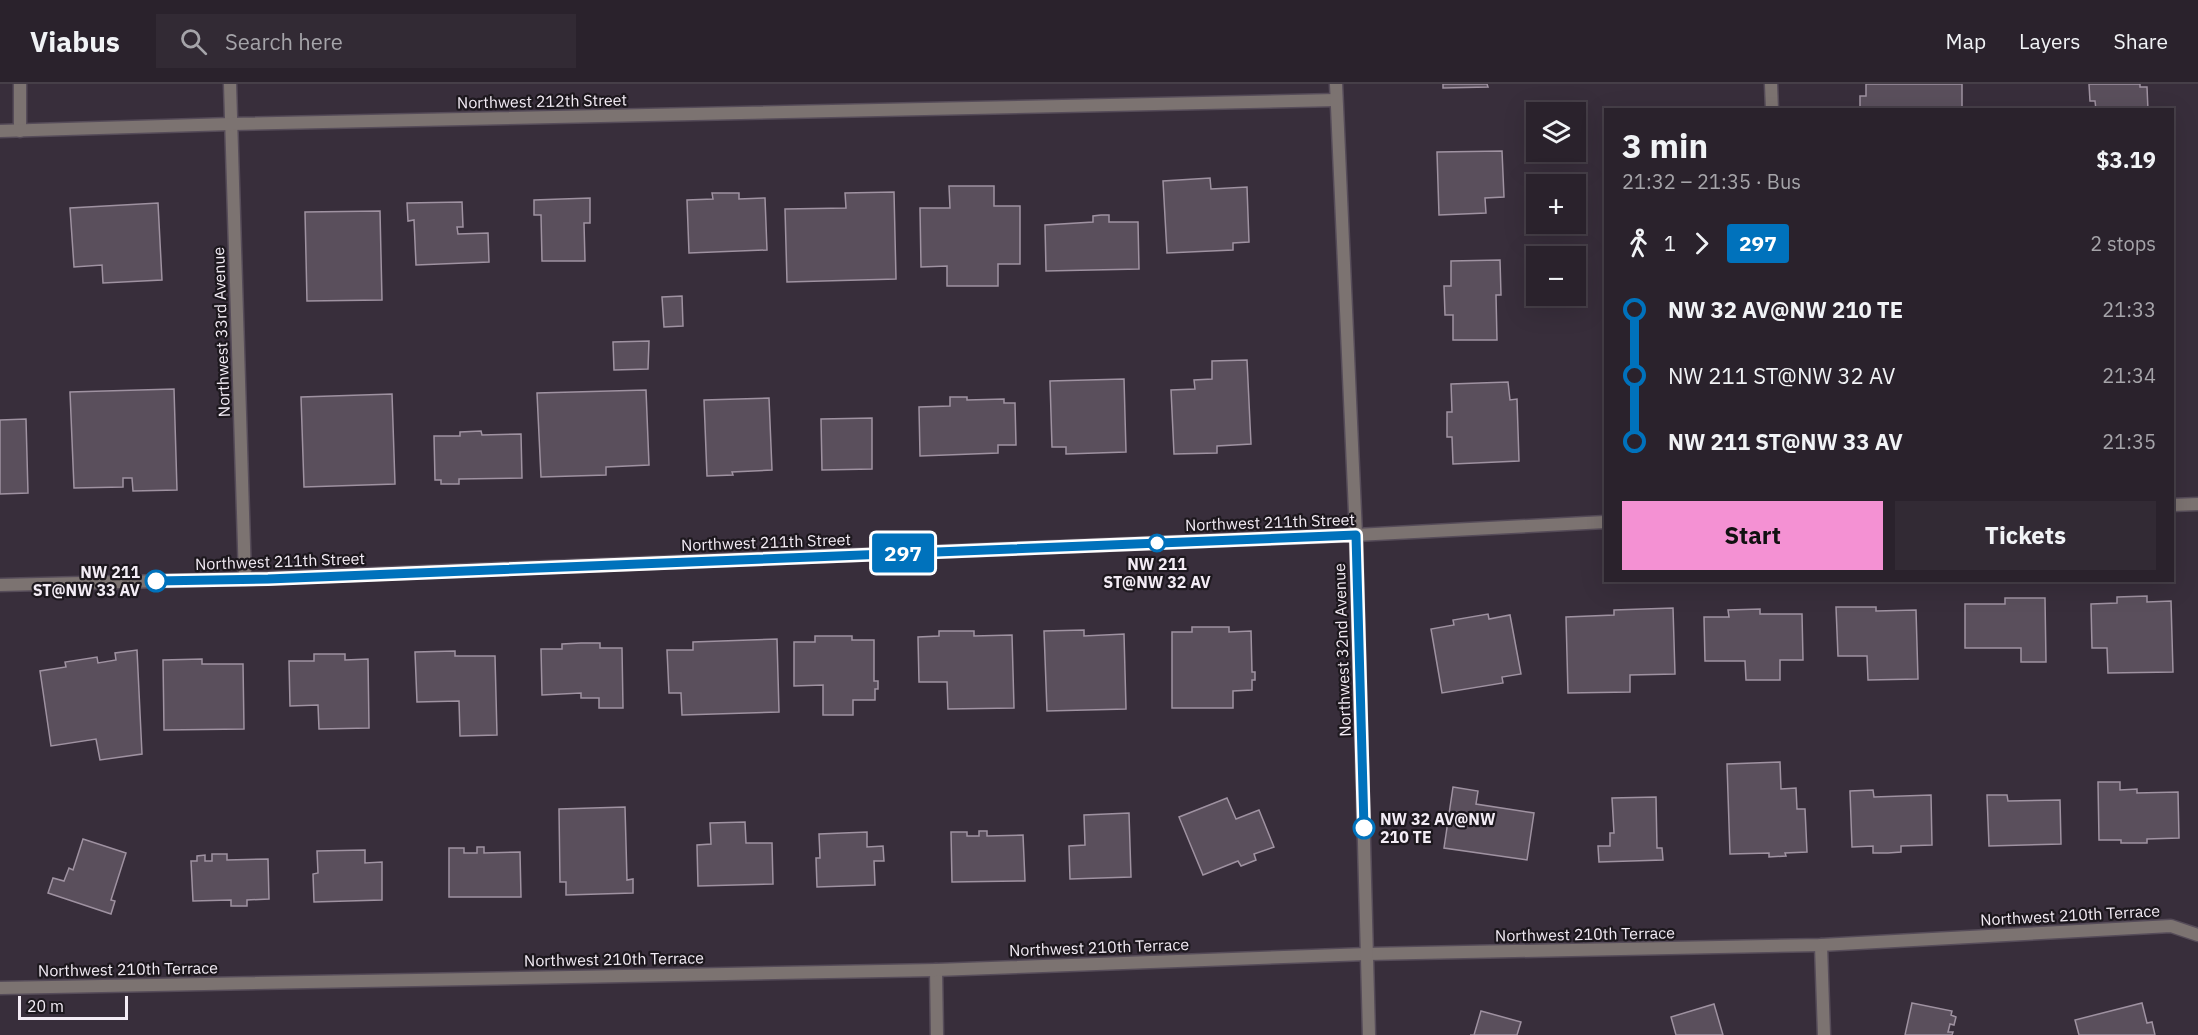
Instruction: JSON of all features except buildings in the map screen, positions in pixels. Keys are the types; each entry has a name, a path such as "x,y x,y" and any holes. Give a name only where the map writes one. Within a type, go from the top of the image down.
{"street":[{"path":"20,84 20,131"},
{"name":"Northwest 33rd Avenue","path":"230,84 245,579"},
{"name":"Northwest 32nd Avenue","path":"1336,84 1356,535 1369,1035"},
{"path":"1772,84 1772,108"},
{"name":"Northwest 212th Street","path":"0,131 1336,100"},
{"path":"2174,505 2198,504"},
{"name":"Northwest 211th Street","path":"0,585 245,579 1356,535 1604,522"},
{"name":"Northwest 210th Terrace","path":"0,988 936,970 1367,954 1821,945 2171,926 2198,935"},
{"path":"1821,945 1824,1035"},
{"path":"936,970 937,1035"}],"bus line":[{"name":"297","path":"156,581 268,579 1356,535 1364,828"}],"place":[{"name":"NW 211 ST@NW 32 AV","path":"1157,543"},
{"name":"NW 211 ST@NW 33 AV","path":"156,581"},
{"name":"NW 32 AV@NW 210 TE","path":"1364,828"}]}
